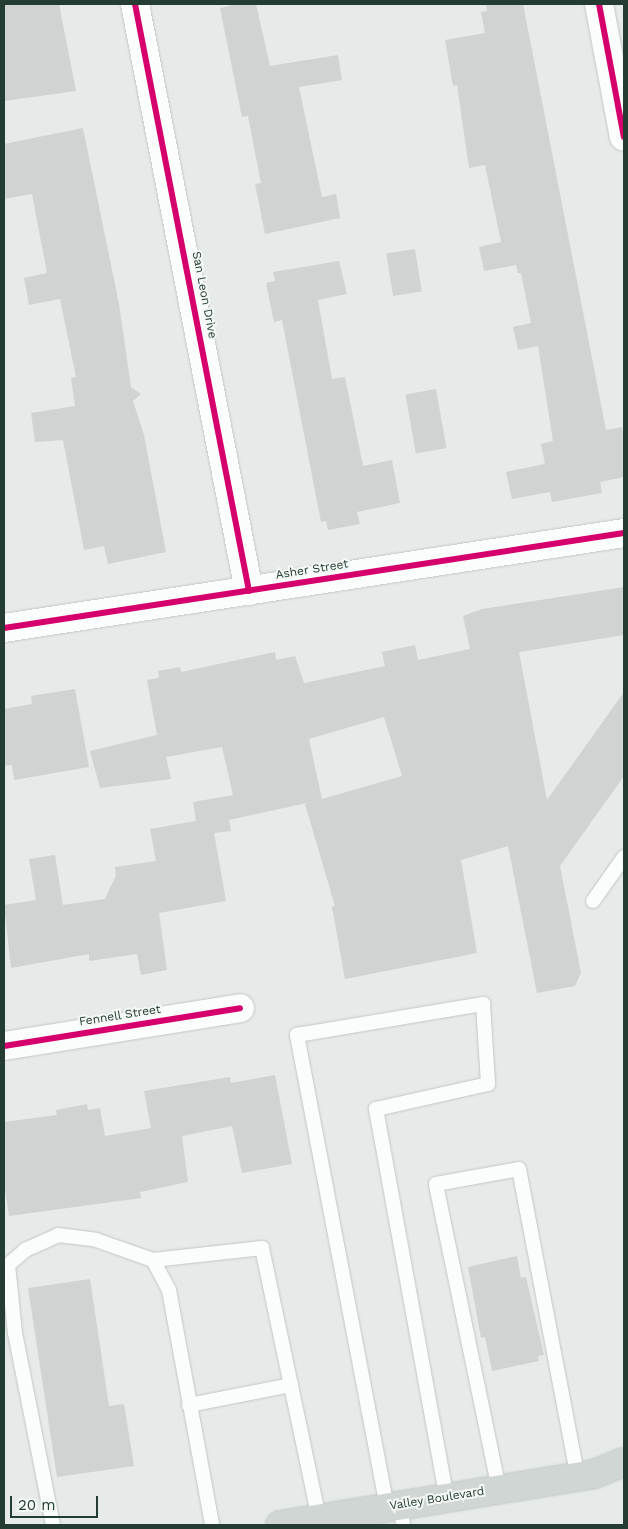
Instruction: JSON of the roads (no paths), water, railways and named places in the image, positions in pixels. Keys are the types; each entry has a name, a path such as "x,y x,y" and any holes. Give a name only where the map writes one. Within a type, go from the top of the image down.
{"main road":[{"name":"Valley Boulevard","path":"586,1476 624,1462"},
{"name":"Valley Boulevard","path":"280,1525 397,1513 447,1498 586,1476 624,1476"}],"street":[{"name":"San Leon Drive","path":"136,4 249,591"},
{"path":"599,4 619,78 624,137"},
{"name":"Asher Street","path":"4,628 624,533"},
{"name":"Fennell Street","path":"4,1046 240,1008"}],"lane":[{"path":"593,901 624,857"},
{"path":"397,1513 297,1035 483,1004 488,1084 376,1109 447,1498"},
{"path":"499,1490 436,1184 518,1169 586,1476"},
{"path":"53,1525 15,1333 8,1265 25,1250 58,1235 96,1240 153,1260 262,1248 319,1522"},
{"path":"153,1260 169,1290 188,1405 212,1525"},
{"path":"188,1405 291,1385"}]}
